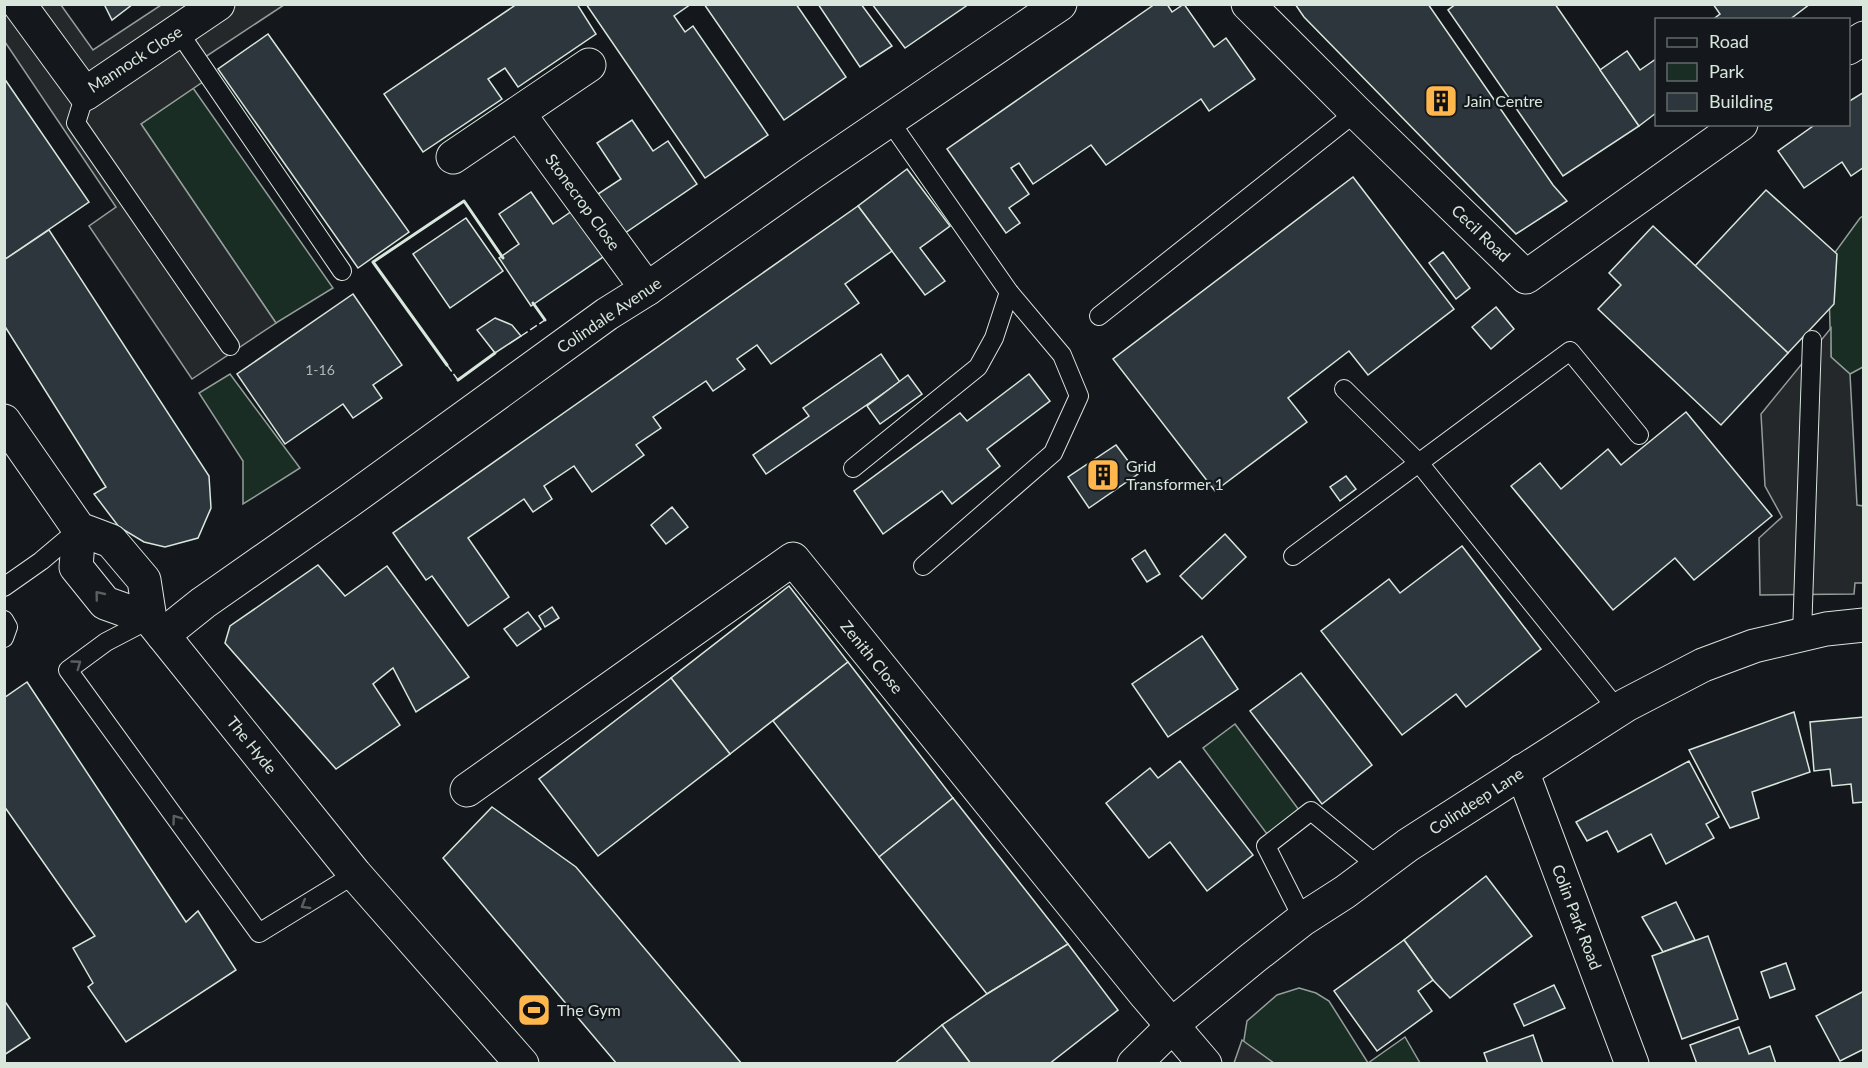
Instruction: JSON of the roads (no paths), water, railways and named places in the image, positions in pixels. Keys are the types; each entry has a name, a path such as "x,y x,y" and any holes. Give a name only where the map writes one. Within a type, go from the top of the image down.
{"street":[{"name":"Mannock Close","path":"19,4 85,94 218,4"},
{"name":"Colindale Avenue","path":"157,627 204,603 608,314 1060,4"},
{"name":"Cecil Road","path":"1248,4 1526,277 1738,126"},
{"path":"1850,47 1863,38"},
{"path":"453,157 589,65"},
{"name":"Stonecrop Close","path":"519,114 647,289"},
{"path":"4,422 79,529 111,541 144,580 157,627"},
{"path":"79,529 76,567 105,603 157,627"},
{"name":"Zenith Close","path":"467,790 793,559 1205,1064"},
{"name":"Colindeep Lane","path":"1134,1064 1172,1026 1303,919 1345,892 1378,866 1618,710 1703,665 1755,646 1802,635 1863,625"},
{"name":"The Hyde","path":"157,627 355,874 522,1064"},
{"name":"Colin Park Road","path":"1522,771 1632,1064"}],"lane":[{"path":"178,31 342,271"},
{"path":"85,94 76,123 230,346"},
{"path":"1099,316 1356,112"},
{"path":"889,120 1009,292 1062,355 1079,396 1053,453 922,566"},
{"path":"853,468 978,367 994,338 1009,292"},
{"path":"1802,635 1812,340"},
{"path":"1293,556 1570,351 1639,435"},
{"path":"1344,389 1419,463 1618,710"},
{"path":"4,587 41,561 79,529"},
{"path":"4,620 8,627 4,638"},
{"path":"157,627 106,642 68,670 259,933 355,874"},
{"path":"1303,919 1266,846 1311,811 1378,866"}],"place":[{"name":"Jain Centre","path":"1441,101"},
{"name":"Grid Transformer 1","path":"1103,475"},
{"name":"The Gym","path":"534,1010"}]}
